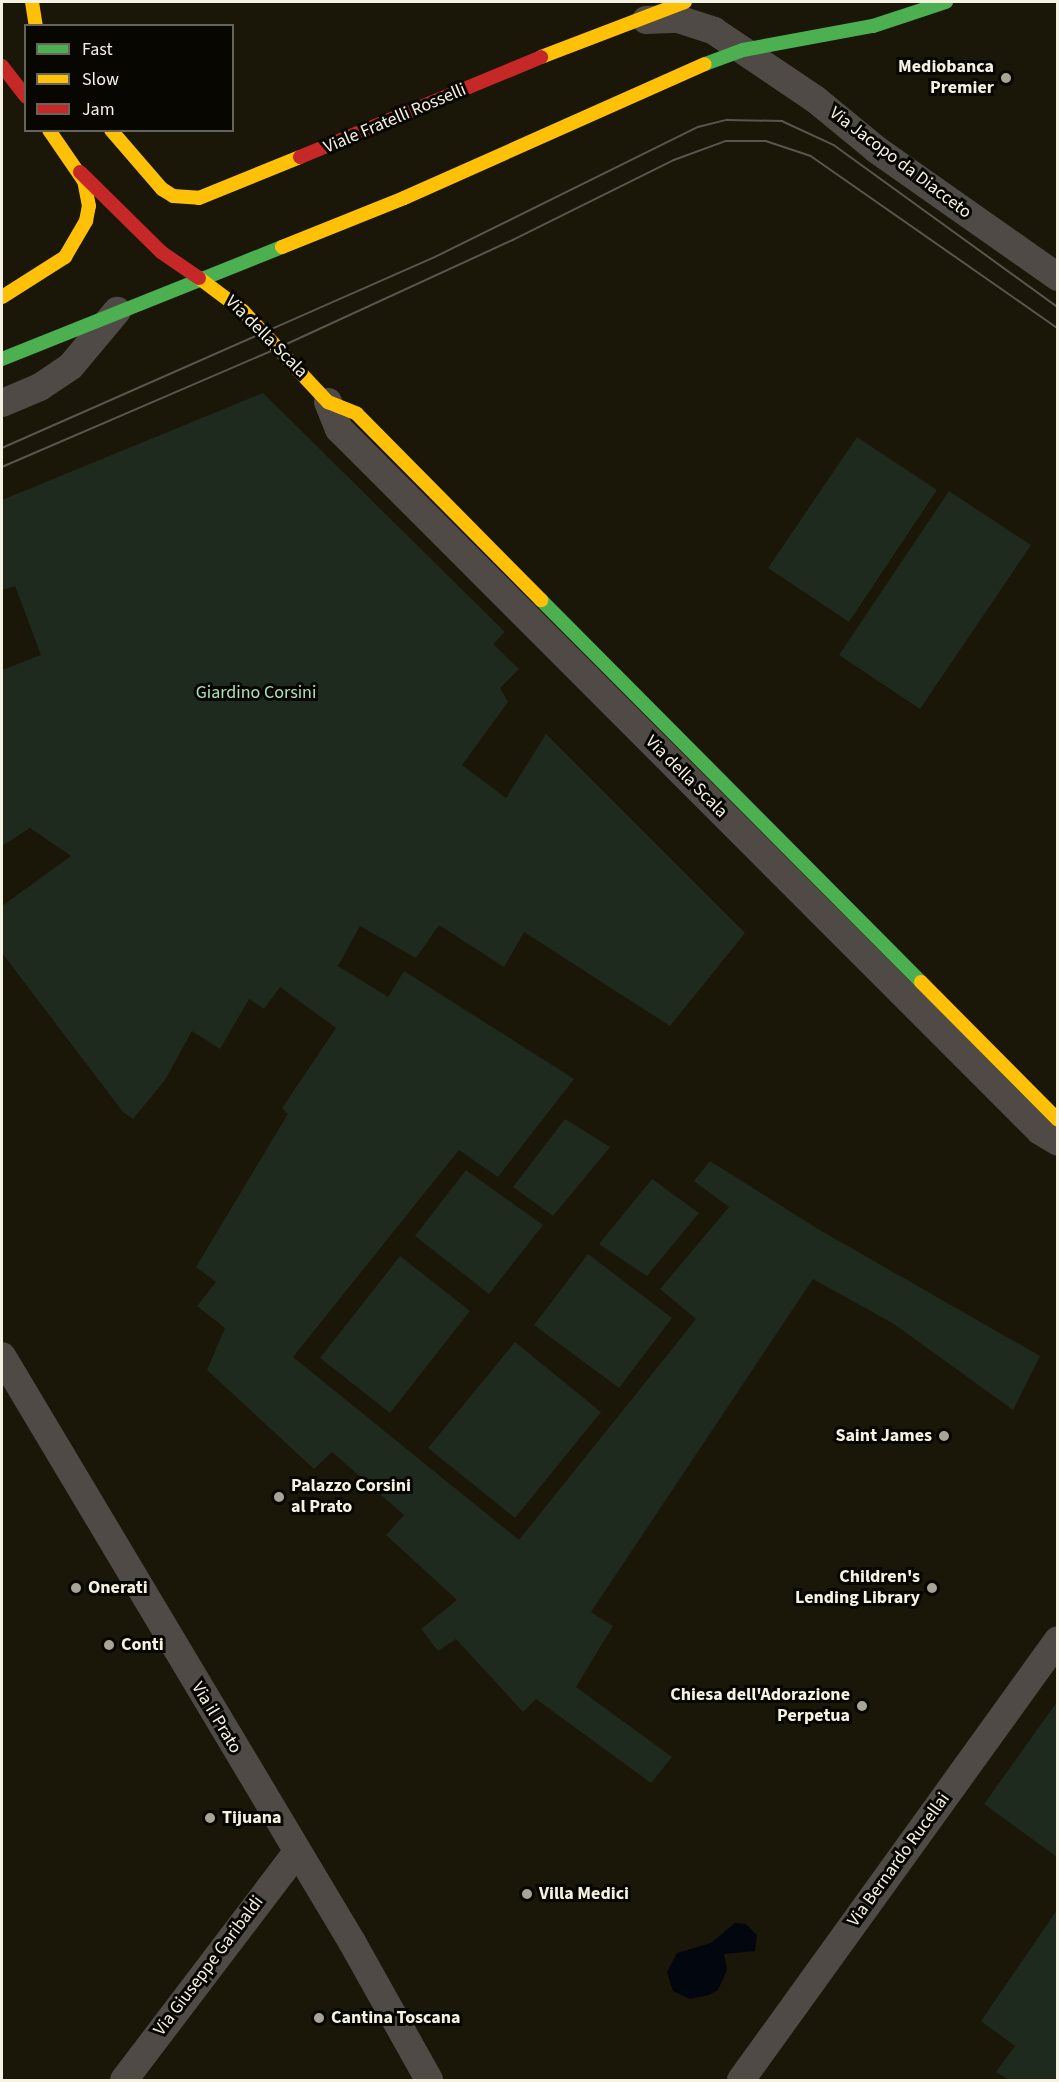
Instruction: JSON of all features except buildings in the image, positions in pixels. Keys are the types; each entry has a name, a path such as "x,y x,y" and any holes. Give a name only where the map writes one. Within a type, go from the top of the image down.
{"main road":[{"path":"32,2 36,24"},
{"name":"Viale Fratelli Rosselli","path":"113,132 150,177 173,196 199,198 247,182 614,27 685,2"},
{"path":"2,358 404,198 638,92 743,50 873,26 946,2"},
{"path":"2,66 24,94"},
{"path":"46,132 71,163"},
{"path":"2,297 38,276 73,248 86,221 86,188 50,132"},
{"name":"Via della Scala","path":"71,163 161,252 243,311 328,402 357,414 1058,1120"},
{"path":"2,291 38,276"}],"street":[{"name":"Viale Fratelli Rosselli","path":"614,27 654,18 678,19 704,26 743,50"},
{"name":"Via Jacopo da Diacceto","path":"743,50 1058,277"},
{"path":"2,403 40,387 71,366 117,311"},
{"name":"Via della Scala","path":"328,402 339,429 1032,1123 1058,1142"},
{"name":"Via il Prato","path":"2,1356 429,2080"},
{"name":"Via Bernardo Rucellai","path":"741,2080 1058,1640"},
{"name":"Via Giuseppe Garibaldi","path":"123,2080 296,1853"}],"green space":[{"name":"Giardino Corsini","path":"263,393 505,632 493,644 519,669 500,688 508,702 462,765 506,798 546,734 745,933 670,1026 524,932 504,967 439,925 416,958 360,926 338,966 388,997 404,971 574,1079 498,1177 459,1150 293,1357 519,1540 696,1319 660,1289 729,1207 694,1181 710,1161 818,1229 1040,1356 1013,1410 894,1324 813,1279 591,1612 613,1626 576,1687 672,1757 651,1783 536,1699 523,1712 456,1639 438,1651 421,1629 457,1600 386,1535 404,1515 332,1452 314,1469 207,1370 225,1328 197,1306 216,1282 196,1267 288,1114 282,1108 336,1028 280,987 264,1009 249,999 220,1049 192,1031 165,1080 133,1119 123,1112 2,953 2,906 71,856 30,828 2,846 2,670 41,655 15,586 2,590 2,500"},
{"path":"857,437 937,490 849,622 768,568"},
{"path":"949,491 1031,545 920,709 839,655"},
{"path":"565,1119 610,1147 553,1216 513,1187"},
{"path":"466,1170 543,1225 489,1294 415,1236"},
{"path":"652,1179 699,1213 647,1276 599,1244"},
{"path":"588,1254 672,1318 619,1388 534,1325"},
{"path":"400,1256 470,1311 390,1413 320,1358"},
{"path":"515,1342 601,1412 515,1518 428,1448"},
{"path":"1057,1702 1057,1857 984,1804"},
{"path":"1057,1910 1057,2080 1009,2080 996,2072 1015,2046 981,2021"}],"shaded area":[{"path":"735,1923 746,1924 757,1935 755,1951 724,1954 727,1970 718,1990 709,1995 690,1999 673,1991 667,1972 677,1953 711,1943"}],"tram line":[{"path":"2,448 435,257 698,127 727,120 782,121 834,145 1058,307"},
{"path":"2,467 278,348 513,240 674,160 726,141 766,141 811,156 1058,328"}],"traffic: fast":[{"path":"705,64 743,50 873,26 946,2"},
{"path":"2,359 282,247"},
{"path":"541,600 921,982"}],"traffic: slow":[{"path":"32,2 36,24"},
{"path":"541,57 685,2"},
{"path":"282,247 404,198 705,64"},
{"path":"2,297 65,257 86,221 89,206 84,181 50,132"},
{"path":"113,132 162,189 173,196 199,198 300,157"},
{"path":"199,278 243,311 328,402 357,414 541,600"},
{"path":"921,982 1058,1120"}],"traffic: jam":[{"path":"300,157 541,57"},
{"path":"2,66 24,94"},
{"path":"80,172 161,252 199,278"}],"place":[{"name":"Mediobanca Premier","path":"1006,78"},
{"name":"Saint James","path":"944,1436"},
{"name":"Palazzo Corsini al Prato","path":"279,1497"},
{"name":"Onerati","path":"76,1588"},
{"name":"Children's Lending Library","path":"932,1588"},
{"name":"Conti","path":"109,1645"},
{"name":"Chiesa dell'Adorazione Perpetua","path":"862,1706"},
{"name":"Tijuana","path":"210,1818"},
{"name":"Villa Medici","path":"527,1894"},
{"name":"Cantina Toscana","path":"319,2018"}]}
